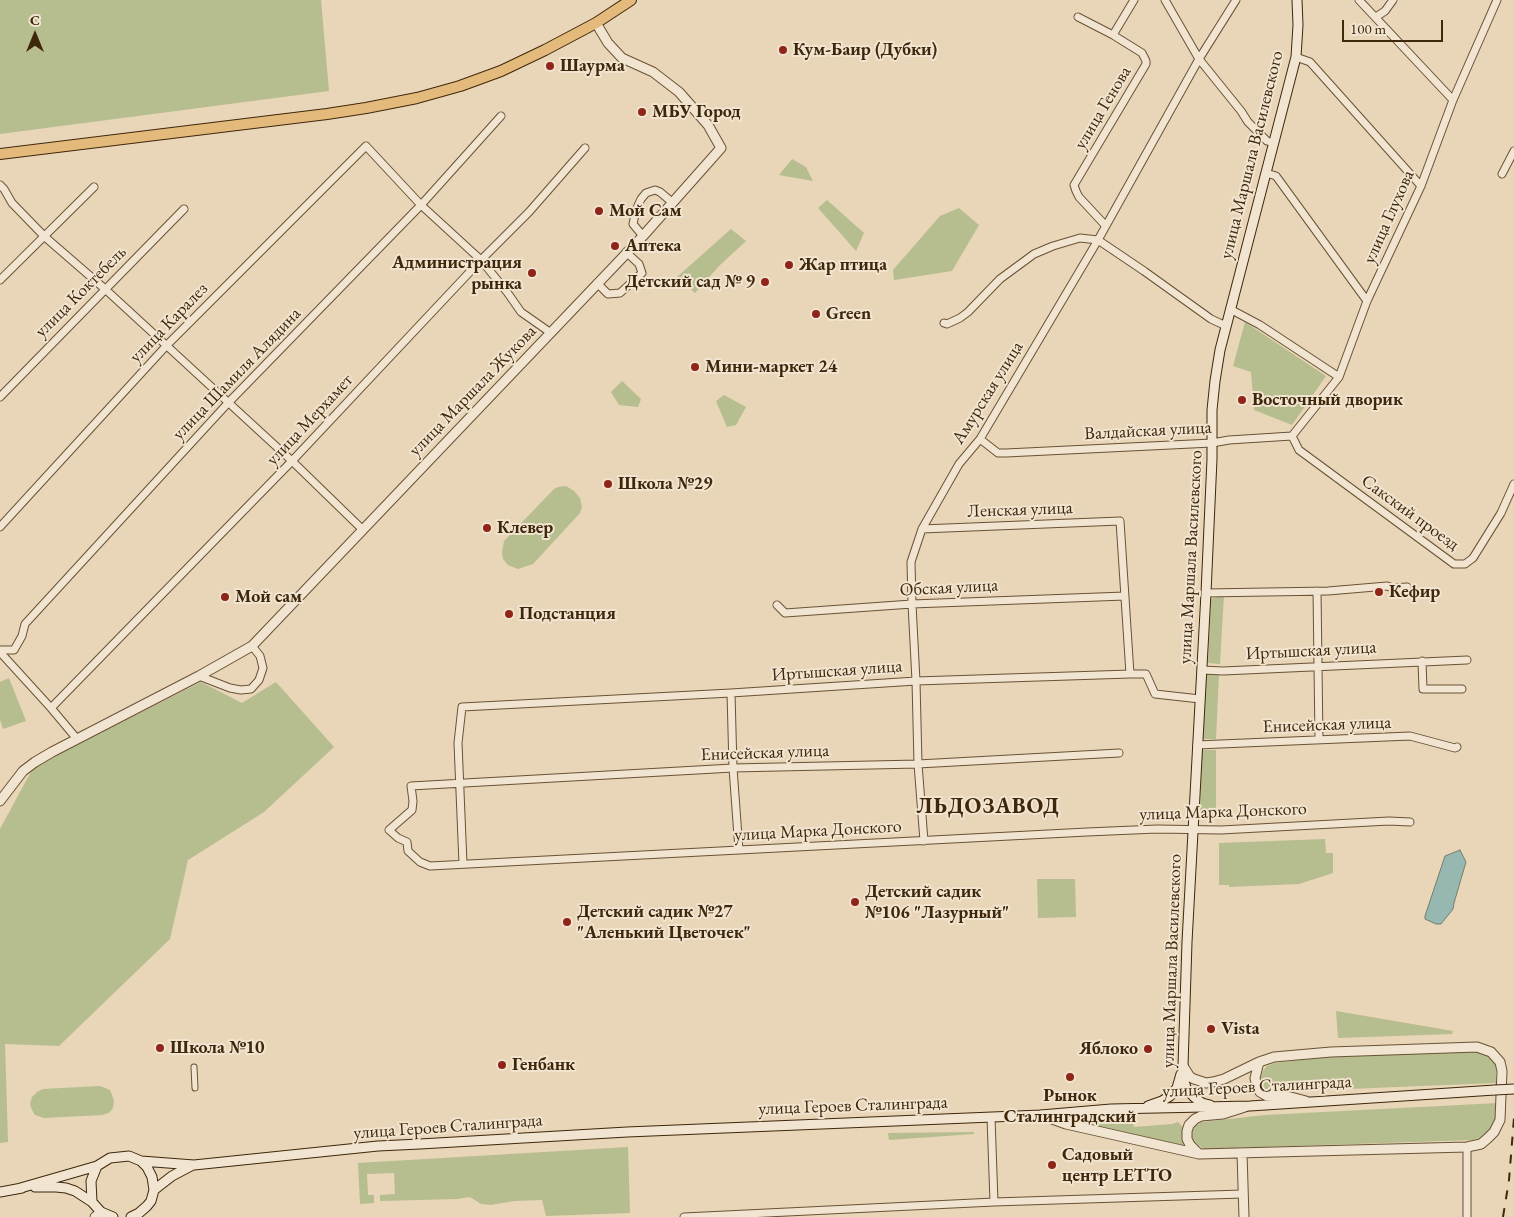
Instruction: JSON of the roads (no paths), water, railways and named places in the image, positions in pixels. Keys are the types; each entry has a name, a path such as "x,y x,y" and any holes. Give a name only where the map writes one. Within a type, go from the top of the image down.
{"main road":[{"path":"0,154 327,114 417,98 460,86 501,71 596,23 631,0"},
{"name":"улица Маршала Василевского","path":"1216,1107 1202,1103 1190,1092 1184,1083 1183,1066 1187,942 1206,593 1212,410 1220,350 1296,57 1297,0"},
{"name":"улица Маршала Жукова","path":"0,801 22,771 52,752 248,649 551,333 673,203 721,148 708,126 679,92 653,72 622,58 608,42 596,23"},
{"path":"1041,1115 1066,1124 1199,1154 1466,1147 1481,1144 1494,1132 1500,1120 1502,1071 1500,1062 1491,1052 1483,1049 1469,1047 1331,1052 1274,1057 1213,1082 1190,1077 1183,1066"},
{"path":"1259,1062 1255,1074 1255,1082 1263,1094 1267,1096 1287,1096 1314,1102"},
{"path":"1139,1109 1162,1101 1170,1096 1177,1088 1183,1066"},
{"name":"улица Героев Сталинграда","path":"17,1189 97,1166 116,1156 129,1156 141,1161 194,1165 387,1146 627,1132 1041,1115 1139,1109 1250,1106 1514,1089"},
{"path":"1199,1154 1187,1139 1186,1131 1194,1119 1201,1116 1223,1114 1250,1106"},
{"path":"1242,1153 1244,1217"},
{"path":"131,1217 147,1206 154,1190 150,1172 141,1161"},
{"name":"улица Героев Сталинграда","path":"154,1190 172,1176 194,1165"},
{"path":"97,1166 91,1181 92,1202 98,1215 113,1217"},
{"path":"0,1192 40,1186 66,1188 75,1191 92,1202"}],"street":[{"path":"1113,34 1134,0"},
{"path":"1165,0 1199,59 1248,122 1267,141 1274,143"},
{"name":"Амурская улица","path":"924,841 918,764 911,562 922,528 959,464 980,439 1098,240 1199,59 1236,0"},
{"path":"1359,0 1453,100"},
{"path":"1376,17 1386,11 1393,0"},
{"name":"улица Глухова","path":"1292,436 1339,377 1366,301 1421,186 1453,100 1496,0"},
{"name":"улица Генова","path":"1078,16 1113,34 1142,53 1146,58 1146,64 1074,185 1079,197 1106,225"},
{"path":"1296,57 1310,62 1421,186"},
{"name":"улица Шамиля Алядина","path":"0,651 14,650 22,636 25,624 228,403 421,206 501,116"},
{"name":"улица Каралез","path":"0,527 167,346 366,146 421,206"},
{"name":"улица Мерхамет","path":"52,708 292,461 481,260 530,212 585,148"},
{"path":"1502,174 1514,151"},
{"path":"1266,173 1276,176 1366,301"},
{"path":"0,185 12,203 45,237 106,289 292,461 362,529"},
{"path":"0,280 94,187"},
{"path":"642,236 633,224 636,210 646,193 655,190 673,203"},
{"path":"421,206 481,260 521,312 551,333"},
{"name":"улица Коктебель","path":"0,396 184,209"},
{"path":"944,323 947,324 968,312 1000,279 1034,254 1080,238 1098,240 1211,319 1226,326"},
{"path":"597,283 608,294 620,293 642,273 639,264 626,252"},
{"path":"1230,308 1260,325 1339,377"},
{"name":"Валдайская улица","path":"980,439 998,453 1006,453 1212,443 1229,440 1292,436"},
{"name":"Сакский проезд","path":"1292,436 1299,450 1454,564 1465,564 1473,558 1501,514 1514,484"},
{"name":"Ленская улица","path":"922,528 1120,521 1125,596"},
{"path":"1206,593 1317,591 1387,586 1393,588 1406,587"},
{"path":"1317,591 1319,740"},
{"path":"1125,596 1130,674"},
{"name":"Обская улица","path":"777,605 785,613 912,604 1125,596"},
{"path":"199,676 230,688 251,689 259,680 263,668 260,656 248,649"},
{"path":"0,651 52,708 77,739"},
{"name":"Иртышская улица","path":"1202,670 1467,660"},
{"path":"1422,662 1423,689 1462,689"},
{"name":"Иртышская улица","path":"459,785 458,743 462,707 916,681 1130,674 1146,674 1155,694 1200,699"},
{"path":"731,693 733,768 739,850"},
{"name":"Енисейская улица","path":"1197,745 1410,736 1457,747"},
{"name":"Енисейская улица","path":"411,786 459,785 733,768 918,764 1119,753"},
{"path":"459,785 463,864"},
{"name":"улица Марка Донского","path":"411,786 412,810 390,830 398,838 408,842 408,851 430,866 1087,832 1221,830 1389,821 1410,822"},
{"path":"194,1067 195,1088"},
{"path":"991,1117 994,1202"},
{"path":"1466,1147 1467,1217"},
{"path":"684,1217 994,1202 1242,1194"}],"water":[{"path":"1460,850 1466,862 1453,909 1441,924 1436,924 1425,919 1425,916 1445,856"}],"railway":[{"path":"1503,1217 1509,1180 1514,1118"}],"place":[{"name":"Кум-Баир (Дубки)","path":"783,50"},
{"name":"Шаурма","path":"550,66"},
{"name":"МБУ Город","path":"642,112"},
{"name":"Мой Сам","path":"599,211"},
{"name":"Аптека","path":"615,246"},
{"name":"Жар птица","path":"789,265"},
{"name":"Администрация рынка","path":"532,273"},
{"name":"Детский сад № 9","path":"765,282"},
{"name":"Green","path":"816,314"},
{"name":"Мини-маркет 24","path":"695,367"},
{"name":"Восточный дворик","path":"1242,400"},
{"name":"Школа №29","path":"608,484"},
{"name":"Клевер","path":"487,528"},
{"name":"Кефир","path":"1379,592"},
{"name":"Мой сам","path":"225,597"},
{"name":"Подстанция","path":"509,614"},
{"name":"Детский садик №106 \"Лазурный\"","path":"855,902"},
{"name":"Детский садик №27 \"Аленький Цветочек\"","path":"567,922"},
{"name":"Vista","path":"1211,1029"},
{"name":"Школа №10","path":"160,1048"},
{"name":"Яблоко","path":"1148,1049"},
{"name":"Генбанк","path":"502,1065"},
{"name":"Рынок Сталинградский","path":"1070,1077"},
{"name":"Садовый центр LETTO","path":"1052,1165"}],"district":[{"name":"ЛЬДОЗАВОД","path":"988,807"}]}
